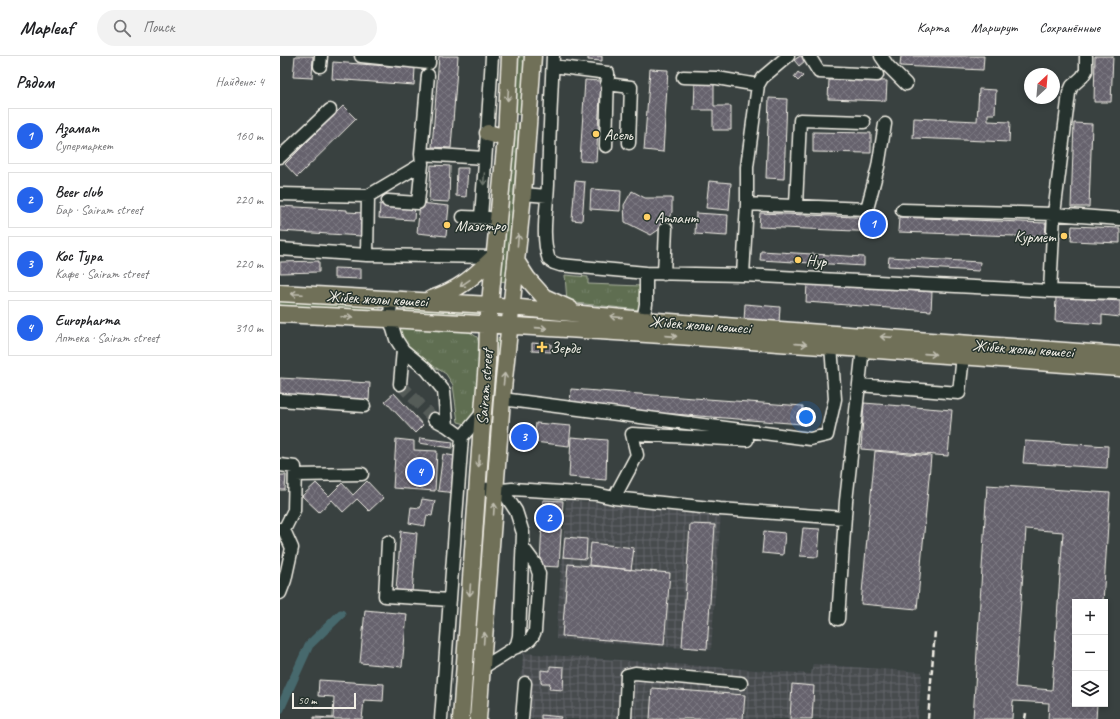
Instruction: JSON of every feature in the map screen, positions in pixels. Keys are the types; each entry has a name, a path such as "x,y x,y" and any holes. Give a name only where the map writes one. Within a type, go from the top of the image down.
{"main road":[{"name":"Sairam street","path":"462,719 487,362 488,324 506,138 510,56"},
{"path":"512,307 523,194 533,56"},
{"path":"506,117 528,119"},
{"path":"488,133 506,138"},
{"path":"424,301 459,287 473,278 494,257"},
{"path":"516,261 527,278 544,297 580,314"},
{"name":"Жібек жолы көшесі","path":"280,293 490,305 644,320 1120,355"},
{"name":"Sairam street","path":"478,719 499,490 499,438 502,399 512,307"},
{"name":"Жібек жолы көшесі","path":"280,314 488,324 863,348 1120,368"},
{"path":"481,437 499,438"}],"street":[{"path":"361,56 429,63 429,56"},
{"path":"481,216 488,133 492,56"},
{"path":"743,275 747,204 747,167 758,84 762,78 788,56"},
{"path":"809,56 819,72 877,75"},
{"path":"881,56 888,66 906,84"},
{"path":"1050,291 1054,214 1069,93 1072,86 1086,71 1086,56"},
{"path":"606,146 608,73 553,61 545,229 546,252 549,260 554,263 560,265 664,274 743,275 1050,291 1120,293"},
{"path":"388,201 418,203 428,75"},
{"path":"683,77 717,78 758,84"},
{"path":"607,84 631,87 629,143"},
{"path":"280,157 330,110"},
{"path":"796,205 800,120 864,122"},
{"path":"747,204 868,209 878,167 884,124"},
{"path":"280,194 368,196 422,159 485,158"},
{"path":"523,194 547,196"},
{"path":"367,254 368,196"},
{"path":"902,210 1054,214 1120,219"},
{"path":"463,217 481,216 498,218"},
{"path":"664,274 666,228"},
{"path":"280,249 367,254 494,257"},
{"path":"644,320 646,304 646,273"},
{"path":"391,299 390,319 396,339 402,350 427,370 444,391 447,426"},
{"path":"502,399 810,439 827,435 835,399 831,346"},
{"path":"838,618 845,518 863,348"},
{"path":"400,384 402,350"},
{"path":"859,385 959,393 963,356"},
{"path":"280,400 364,406"},
{"path":"441,719 462,437 483,412"},
{"path":"434,419 462,437"},
{"path":"614,498 637,455 632,434 747,440"},
{"path":"280,465 296,466 294,510 282,529 292,548 280,593"},
{"path":"295,475 362,474"},
{"path":"477,488 596,494 614,498 720,509 845,518"},
{"path":"499,490 516,511 523,532 519,636 517,644 514,648"},
{"path":"388,542 385,596 450,600"},
{"path":"482,668 514,648 526,643 535,631 539,574 536,565 522,546"},
{"path":"624,719 627,674 635,673 741,683"},
{"path":"522,719 525,683"}],"shaded area":[{"path":"566,500 721,512 711,650 556,639"},
{"path":"523,653 811,674 813,664 922,672 918,719 519,719"}],"green space":[{"path":"518,56 526,56 522,115 513,114"},
{"path":"511,123 519,123 507,282 499,281"},
{"path":"565,275 588,277 588,284 641,286 640,310 567,302"},
{"path":"280,301 380,305 380,312 280,308"},
{"path":"404,306 480,310 480,317 404,313"},
{"path":"400,327 418,329 429,327 459,329 471,333 477,337 480,346 476,413 466,424 458,422 453,385 446,374 406,347 400,337"},
{"path":"496,338 501,339 494,430 489,430"},
{"path":"484,494 488,494 472,719 467,719"}],"building":[{"path":"295,56 313,56 312,78 293,77"},
{"path":"439,56 458,56 451,148 432,147"},
{"path":"588,56 602,56 602,61 588,60"},
{"path":"802,56 805,61 799,66 794,60"},
{"path":"901,56 984,56 983,70 900,66"},
{"path":"1095,56 1113,56 1111,102 1094,102"},
{"path":"333,62 415,68 414,85 332,79"},
{"path":"650,69 668,70 663,152 644,150"},
{"path":"798,72 803,76 798,81 794,77"},
{"path":"585,80 601,81 596,162 580,161"},
{"path":"829,80 887,81 886,101 828,99"},
{"path":"695,83 714,84 714,106 731,106 731,130 713,130 713,110 694,110"},
{"path":"979,89 996,90 995,114 988,114 988,121 1010,122 1009,142 913,138 914,118 977,121"},
{"path":"769,98 787,99 784,179 766,178"},
{"path":"343,106 356,119 297,177 285,164"},
{"path":"1074,123 1092,124 1089,207 1071,207"},
{"path":"813,132 871,133 871,153 813,152"},
{"path":"431,165 450,166 449,202 429,201"},
{"path":"457,168 468,168 466,197 456,196"},
{"path":"575,181 585,182 582,221 572,220"},
{"path":"709,181 731,183 729,210 706,208"},
{"path":"591,189 621,191 620,211 590,209"},
{"name":"Атлант","path":"632,191 645,198 672,198 672,212 664,226 651,235 625,222 624,205"},
{"path":"420,203 449,206 446,236 417,233"},
{"path":"380,204 415,205 414,220 379,218"},
{"path":"280,206 347,210 347,212 364,213 362,236 280,231"},
{"path":"696,213 728,215 727,236 695,234"},
{"path":"760,213 880,218 879,232 759,227"},
{"path":"899,217 1046,223 1045,237 898,232"},
{"path":"1072,226 1120,228 1120,243 1071,241"},
{"path":"761,251 864,257 864,266 760,260"},
{"path":"889,257 980,262 979,271 888,266"},
{"path":"319,261 319,272 280,273 280,262"},
{"path":"334,268 361,269 361,279 334,278"},
{"path":"807,283 932,292 931,311 806,302"},
{"path":"1056,297 1120,301 1120,317 1102,315 1102,324 1055,321"},
{"path":"745,304 780,307 779,323 744,321"},
{"path":"532,343 551,344 551,352 532,351"},
{"path":"280,378 370,383 369,400 280,395"},
{"path":"571,389 803,406 802,424 570,406"},
{"path":"394,393 423,425 415,433 385,401"},
{"path":"864,403 952,410 948,456 861,449"},
{"path":"536,423 571,426 569,446 534,442"},
{"path":"571,437 607,440 606,480 569,477"},
{"path":"420,438 453,442 452,448 419,443"},
{"path":"396,439 414,441 414,450 437,451 435,491 393,488"},
{"path":"1025,441 1108,446 1107,468 1023,463"},
{"path":"875,451 931,456 917,609 861,604"},
{"path":"443,454 460,457 456,493 438,491"},
{"path":"280,475 286,475 285,490 280,490"},
{"path":"367,481 383,498 369,511 357,499 343,512 332,500 319,512 302,496 316,483 329,496 342,483 353,495"},
{"path":"987,485 1110,493 1103,599 1072,599 1072,707 1097,707 1096,719 1048,719 1049,703 1013,701 1012,719 973,719","holes":["1026,529 1063,532 1052,690 1015,687"]},
{"path":"422,499 435,501 432,516 427,515 425,526 409,523 411,507 420,508"},
{"path":"543,500 563,501 559,567 540,566"},
{"path":"690,524 715,525 707,649 682,647"},
{"path":"803,528 820,529 818,557 800,556"},
{"path":"401,531 417,533 412,592 396,590"},
{"path":"764,531 785,533 783,555 762,553"},
{"path":"565,537 587,539 586,559 563,557"},
{"path":"591,543 634,548 631,570 589,565"},
{"path":"568,564 670,573 664,645 562,636"},
{"path":"365,610 407,614 402,667 360,663"},
{"path":"550,666 564,667 563,690 549,689 550,683 541,683 541,670 550,671"},
{"path":"319,680 384,684 383,701 364,700 362,719 314,719 314,717 333,718 334,697 318,696"},
{"path":"792,684 814,686 812,719 790,719"},
{"path":"652,688 745,695 743,719 650,719"},
{"path":"541,715 561,717 560,719 541,719"}],"waterway":[{"path":"280,709 309,645 341,614"}],"tunnel":[{"path":"400,384 434,419"}],"railway":[{"path":"928,719 935,631"},
{"path":"1025,719 1026,713"}],"place":[{"name":"Асель","path":"596,134"},
{"name":"Атлант","path":"647,217"},
{"name":"Азамат","path":"873,224"},
{"name":"Маэстро","path":"447,225"},
{"name":"Курмет","path":"1064,236"},
{"name":"Нур","path":"798,260"},
{"name":"Зерде","path":"542,347"},
{"name":"Кос Тура","path":"524,437"},
{"name":"Europharma","path":"420,472"},
{"name":"Beer club","path":"549,518"}]}
